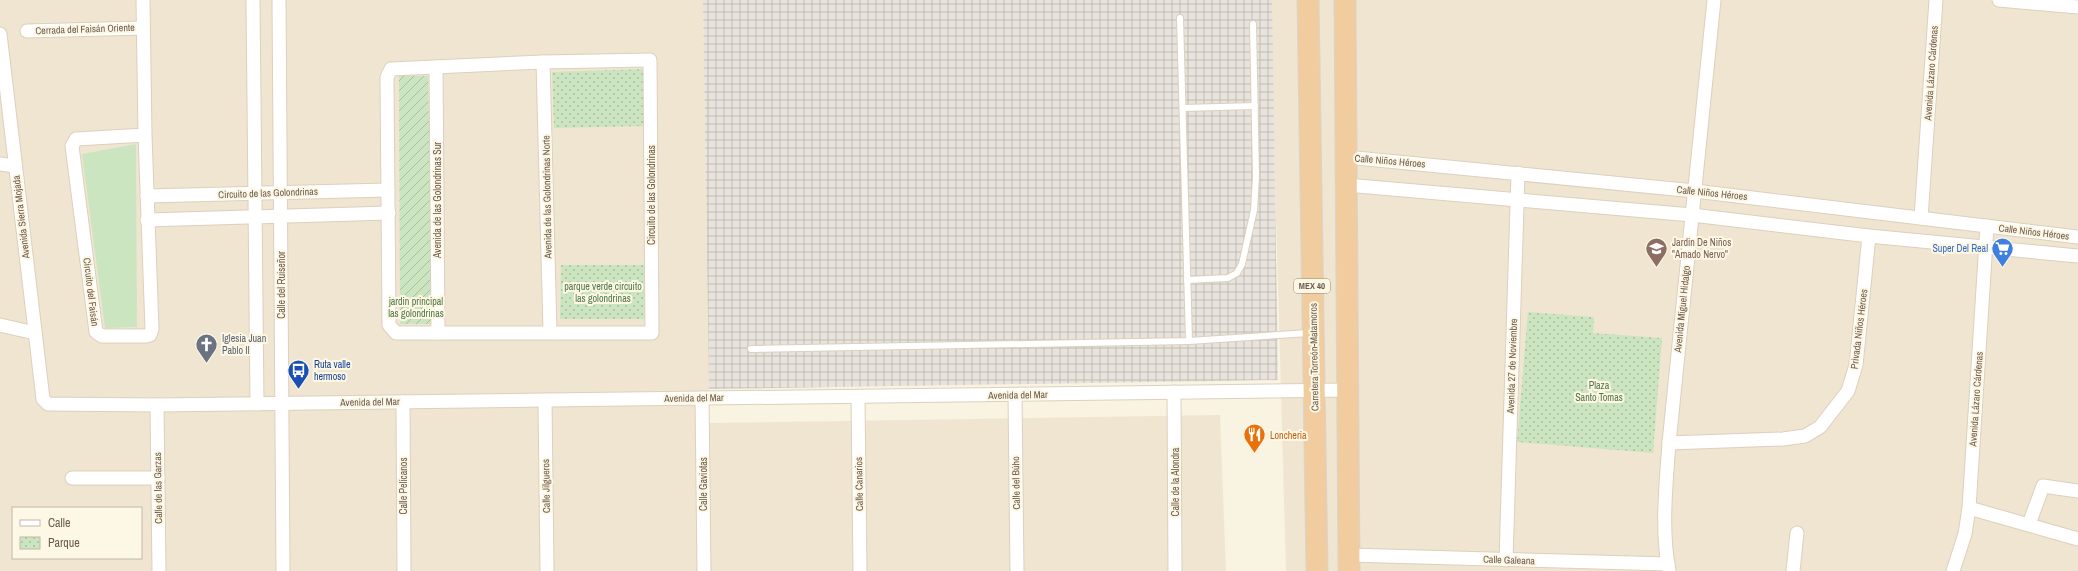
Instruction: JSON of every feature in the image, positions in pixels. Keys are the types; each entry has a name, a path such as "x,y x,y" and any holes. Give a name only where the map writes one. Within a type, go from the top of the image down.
{"highway":[{"name":"Carretera Torreón-Matamoros","path":"1308,0 1317,571"},
{"path":"1345,0 1349,563"}],"street":[{"name":"Circuito del Faisán","path":"143,0 145,135 151,332 150,335 146,336 98,335 96,332 72,146 76,140 145,135"},
{"path":"252,0 256,193 257,404"},
{"name":"Calle del Ruiseñor","path":"279,0 283,571"},
{"name":"Avenida Miguel Hidalgo","path":"1669,568 1665,537 1669,443 1714,0"},
{"name":"Avenida Lázaro Cárdenas","path":"1921,218 1936,0"},
{"path":"1999,0 2078,7"},
{"name":"Cerrada del Faisán Oriente","path":"27,31 143,28"},
{"name":"Avenida Sierra Mojada","path":"0,34 43,399"},
{"name":"Circuito de las Golondrinas","path":"650,60 652,333 396,333 389,325 389,72 391,69 395,68 436,68 543,62 650,60"},
{"name":"Avenida de las Golondrinas Norte","path":"543,62 550,332"},
{"name":"Avenida de las Golondrinas Sur","path":"436,68 438,333"},
{"name":"Calle Niños Héroes","path":"1346,157 1695,191 2078,237"},
{"path":"0,164 15,166"},
{"name":"Avenida 27 de Noviembre","path":"1506,560 1518,173"},
{"name":"Calle Niños Héroes","path":"1346,185 1692,215 1869,236 2078,256"},
{"name":"Circuito de las Golondrinas","path":"147,196 388,190"},
{"path":"148,220 389,213"},
{"name":"Avenida Lázaro Cárdenas","path":"1953,571 1964,534 1969,508 1988,226"},
{"name":"Privada Niños Héroes","path":"1669,443 1783,439 1805,436 1820,427 1848,391 1856,365 1869,236"},
{"path":"0,325 35,333"},
{"name":"Avenida del Mar","path":"43,399 48,404 157,405 1348,390"},
{"name":"Calle de la Alondra","path":"1174,392 1175,571"},
{"name":"Calle del Búho","path":"1015,395 1017,571"},
{"name":"Calle Canarios","path":"858,397 860,571"},
{"name":"Calle Gaviotas","path":"702,398 704,571"},
{"name":"Calle Jilgueros","path":"545,400 547,571"},
{"name":"Calle Pelícanos","path":"403,402 404,571"},
{"name":"Calle de las Garzas","path":"157,405 159,571"},
{"path":"72,478 158,478"},
{"path":"2029,524 2043,486 2078,490"},
{"path":"1969,508 2078,539"},
{"path":"1793,571 1797,533"},
{"name":"Calle Galeana","path":"1349,563 1506,560 1669,568"}],"lane":[{"path":"1180,18 1189,341"},
{"path":"1187,280 1228,278 1237,274 1242,264 1256,195 1253,24"},
{"path":"1182,108 1255,106"},
{"path":"751,349 1189,341 1313,332"}],"shaded area":[{"path":"0,0 703,0 709,389 708,423 1220,415 1226,571 0,571"},
{"path":"703,0 1272,0 1278,380 709,389"},
{"path":"1270,0 2078,0 2078,571 1286,571"}],"green space":[{"path":"644,69 646,126 554,128 552,72"},
{"name":"jardin principal las golondrinas","path":"399,76 428,76 433,324 400,324"},
{"path":"136,144 137,327 105,328 82,154"},
{"name":"parque verde circuito las golondrinas","path":"561,265 647,265 646,319 560,319"},
{"name":"Plaza Santo Tomas","path":"1528,312 1594,317 1593,333 1662,338 1653,453 1517,442"}],"place":[{"name":"Jardin De Niños \"Amado Nervo\"","path":"1656,268"},
{"name":"Super Del Real","path":"2003,268"},
{"name":"Iglesia Juan Pablo II","path":"207,364"},
{"name":"Ruta valle hermoso","path":"298,390"},
{"name":"Loncheria","path":"1255,454"}]}
